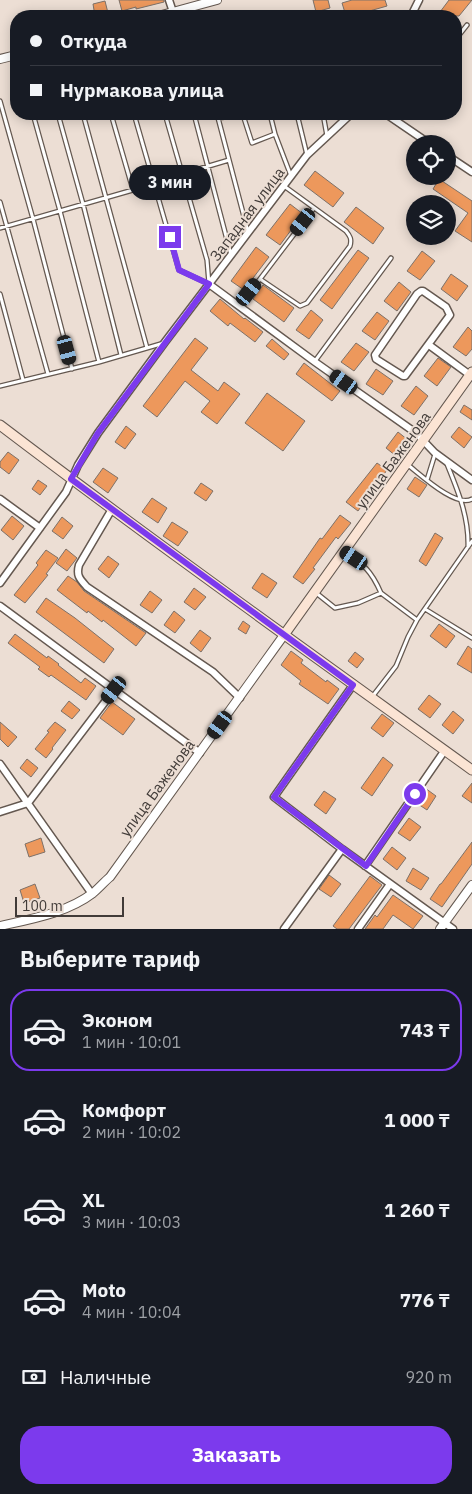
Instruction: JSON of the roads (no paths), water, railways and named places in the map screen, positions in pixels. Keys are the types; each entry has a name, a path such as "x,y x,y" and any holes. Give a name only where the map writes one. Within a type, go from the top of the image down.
{"main road":[{"name":"улица Баженова","path":"284,635 471,374"},
{"path":"0,425 284,635 472,770"}],"street":[{"path":"183,10 217,0"},
{"name":"Западная улица","path":"0,583 66,492 71,479 98,433 165,342 307,155 345,120"},
{"path":"395,120 417,135"},
{"path":"456,161 472,172"},
{"path":"209,284 416,433 435,453 472,480"},
{"path":"421,291 446,307 450,315 429,345 404,376 375,357 416,294 421,291"},
{"path":"429,345 471,374"},
{"path":"0,499 40,528"},
{"path":"112,509 79,565 77,572 80,579 87,587 213,672 240,698"},
{"path":"0,606 200,753"},
{"name":"улица Баженова","path":"0,926 40,917 66,908 92,894 110,877 284,635"},
{"path":"353,685 274,797 390,884 442,926 453,929"},
{"path":"0,812 28,803 114,690"},
{"path":"366,866 445,750"},
{"path":"0,764 92,894"},
{"path":"284,929 342,849"},
{"path":"358,929 390,884"},
{"path":"442,926 472,885"}],"lane":[{"path":"462,32 468,25"},
{"path":"0,101 72,369"},
{"path":"35,120 99,362"},
{"path":"60,120 121,355"},
{"path":"84,120 146,348"},
{"path":"113,120 133,190"},
{"path":"136,120 179,270 209,284 207,260 167,120"},
{"path":"196,120 231,255"},
{"path":"218,120 248,232"},
{"path":"245,120 252,143 275,134"},
{"path":"272,120 291,176"},
{"path":"298,120 307,155"},
{"path":"324,120 327,136"},
{"path":"0,228 133,190 155,187 182,174 230,160"},
{"path":"260,279 300,306 307,303 352,241 346,231 284,186"},
{"path":"0,202 48,374"},
{"path":"239,305 314,208"},
{"path":"315,362 391,258"},
{"path":"0,294 23,380"},
{"path":"0,385 99,362 165,342"},
{"path":"427,480 435,453"},
{"path":"446,462 467,522 468,548"},
{"path":"407,464 442,491 461,501 472,499"},
{"path":"372,698 396,666 417,620 472,540"},
{"path":"344,552 364,565 374,577 380,593 417,620"},
{"path":"315,592 335,608 358,603 380,593"},
{"path":"425,609 472,638"}]}
